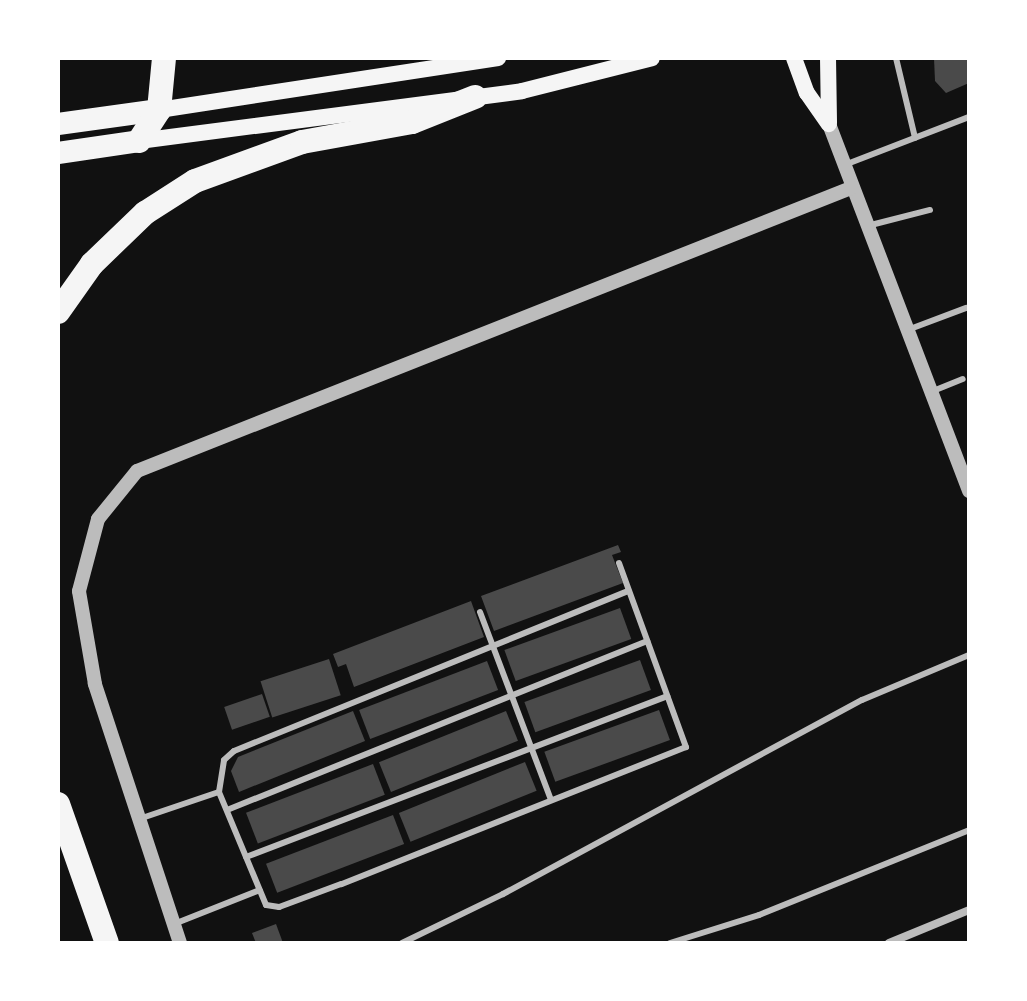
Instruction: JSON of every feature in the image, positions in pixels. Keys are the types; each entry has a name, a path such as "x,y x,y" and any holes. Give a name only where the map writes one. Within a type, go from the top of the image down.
{"highway":[{"path":"58,153 139,141 159,110 164,58"},
{"path":"58,312 92,264 145,213 195,181 302,142 412,122 475,97"},
{"path":"58,124 159,110"},
{"path":"58,804 107,943"}],"main road":[{"path":"159,110 498,58"},
{"path":"139,141 522,91 652,58"},
{"path":"794,58 807,93 829,124"},
{"path":"828,58 829,124"}],"street":[{"path":"829,124 969,491"},
{"path":"180,943 142,818 95,684 79,591 98,519 137,471 851,188"},
{"path":"889,943 969,910"}],"lane":[{"path":"896,58 915,138"},
{"path":"843,166 969,117"},
{"path":"866,226 930,210"},
{"path":"906,330 966,308"},
{"path":"931,392 963,379"},
{"path":"619,563 686,747 279,907 266,905 219,792 224,760 234,751 628,591"},
{"path":"480,612 551,800"},
{"path":"227,810 647,641"},
{"path":"402,943 503,894 862,700 969,655"},
{"path":"246,857 667,696"},
{"path":"142,818 219,792"},
{"path":"670,943 759,915 969,830"},
{"path":"174,924 260,890"}],"building":[{"path":"934,58 969,58 969,83 946,93 935,81"},
{"path":"618,545 621,552 612,555 623,583 494,631 481,596"},
{"path":"471,601 484,637 354,687 346,664 338,667 333,654"},
{"path":"620,608 631,639 516,681 504,650"},
{"path":"329,659 341,695 272,717 261,681"},
{"path":"640,660 651,690 535,732 524,702"},
{"path":"487,661 498,690 370,739 359,710"},
{"path":"262,694 270,717 232,730 224,707"},
{"path":"659,710 670,740 555,782 544,752"},
{"path":"353,711 365,741 239,792 231,771 238,757"},
{"path":"506,711 518,741 391,792 379,762"},
{"path":"525,762 537,791 411,842 399,813"},
{"path":"373,764 385,795 258,844 246,813"},
{"path":"393,815 404,844 277,893 266,864"},
{"path":"276,924 283,943 256,943 252,933"}]}
